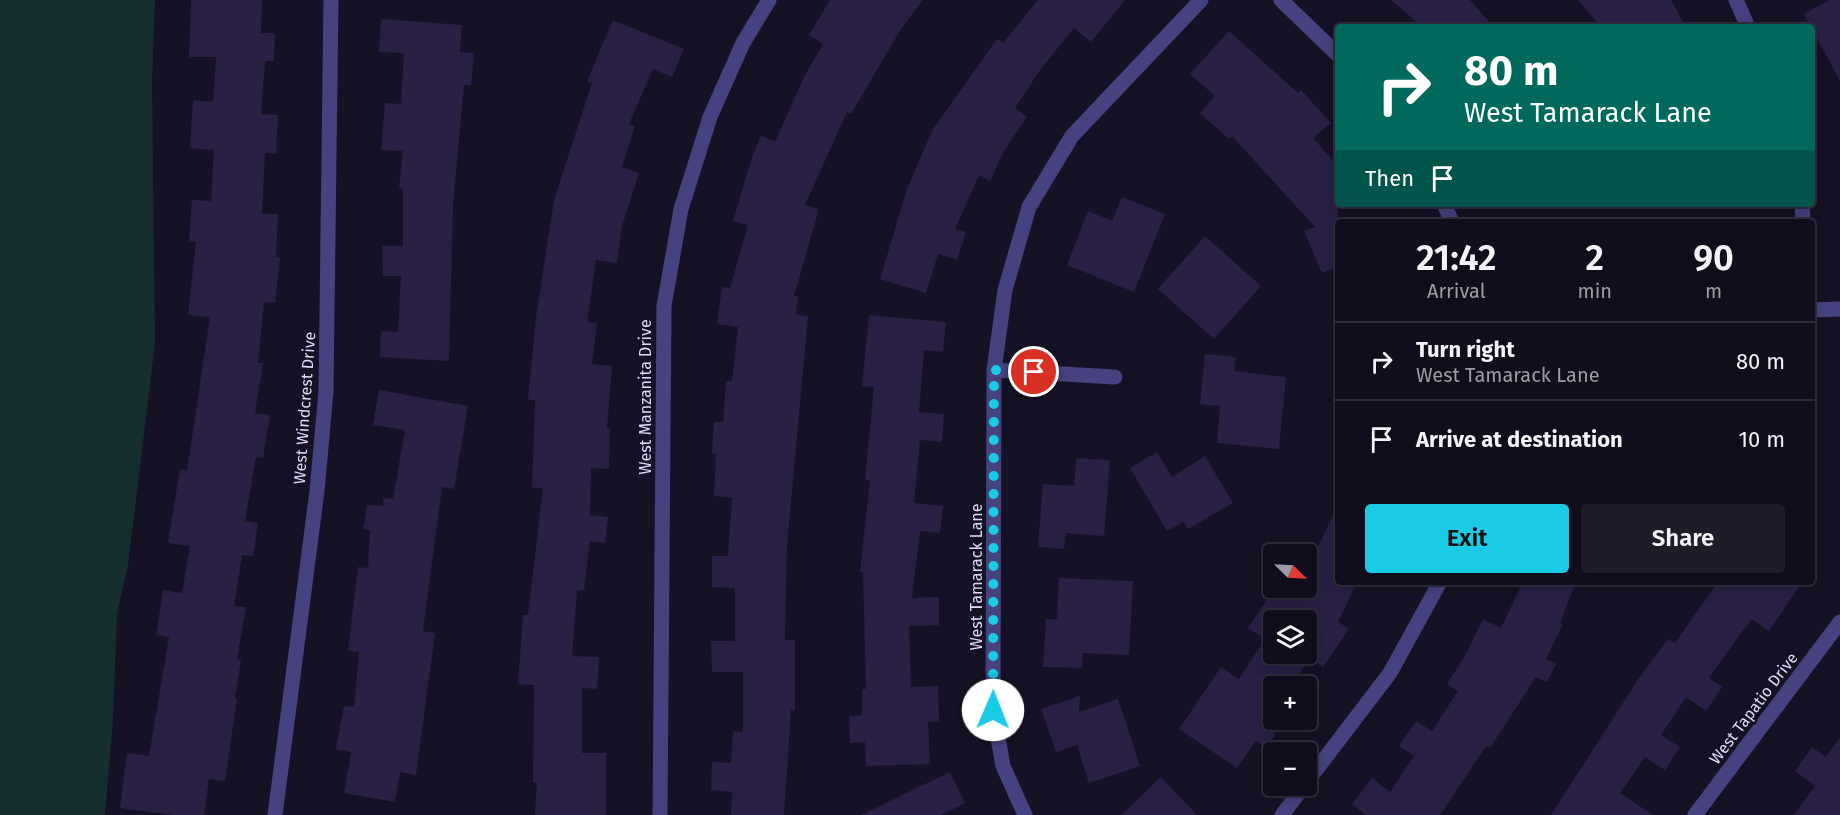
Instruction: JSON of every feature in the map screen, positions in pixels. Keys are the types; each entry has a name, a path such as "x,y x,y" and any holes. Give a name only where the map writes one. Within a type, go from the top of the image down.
{"street":[{"name":"West Windcrest Drive","path":"275,815 317,491 326,391 331,0"},
{"name":"West Manzanita Drive","path":"660,815 664,306 681,209 710,117 743,43 770,0"},
{"name":"West Tamarack Lane","path":"1025,815 1003,766 993,710 994,370 1005,290 1029,207 1072,136 1201,0"},
{"path":"1281,0 1335,52"},
{"path":"1736,0 1747,24"},
{"path":"1815,310 1840,309"},
{"path":"994,370 1115,377"},
{"path":"1317,768 1390,673 1438,585"},
{"name":"West Tapatio Drive","path":"1695,815 1840,622"},
{"path":"1282,815 1296,796"}],"green space":[{"path":"0,0 155,0 152,82 155,343 128,565 117,614 113,720 105,815 0,815"}],"building":[{"path":"191,0 262,0 261,33 275,33 274,61 265,61 261,114 278,115 276,154 265,153 262,214 278,214 276,257 280,257 275,303 264,302 258,363 263,363 255,413 270,415 263,458 256,457 245,521 258,523 253,556 242,555 234,606 246,607 237,659 241,660 225,781 209,779 204,815 172,815 120,808 127,753 149,756 169,637 156,635 163,590 182,593 190,546 168,543 180,469 187,471 210,317 188,315 196,242 189,241 192,200 211,201 214,150 190,148 193,100 213,102 216,57 189,57"},
{"path":"830,0 923,0 901,29 851,114 847,112 805,205 819,209 794,296 798,296 796,315 808,316 787,545 785,640 795,640 795,710 791,710 784,815 731,815 732,792 711,790 712,762 731,763 733,731 743,732 743,672 712,672 711,641 735,641 735,588 712,587 712,556 728,556 732,498 714,496 716,454 712,454 714,422 723,422 726,381 732,381 738,327 717,324 722,287 730,288 748,225 733,221 752,157 761,135 775,142 804,77 823,44 809,35"},
{"path":"1038,0 1125,0 1091,42 1074,28 1040,70 1015,108 1027,117 1004,151 990,181 979,175 955,229 966,232 957,260 938,254 926,293 880,279 907,189 933,129 997,39 1003,43"},
{"path":"1391,0 1470,0 1491,24 1419,24"},
{"path":"1578,0 1671,0 1684,24 1598,24"},
{"path":"1829,0 1840,0 1840,81 1815,34 1815,24 1809,24 1804,14"},
{"path":"381,19 462,25 460,52 474,53 471,85 464,85 453,205 449,361 380,357 381,331 398,332 401,276 383,276 382,246 403,246 403,189 399,188 403,151 381,150 385,103 401,104 404,53 379,52"},
{"path":"613,20 684,49 672,77 653,69 629,124 635,126 622,167 639,173 622,226 617,263 596,260 587,322 597,323 592,364 612,366 607,428 610,428 609,469 591,468 590,515 608,517 605,543 590,541 584,590 577,590 572,656 599,657 597,689 582,688 582,753 606,753 606,815 535,815 537,783 533,783 534,685 518,684 523,615 528,615 543,488 532,488 535,400 528,400 536,317 554,200 592,83 587,81"},
{"path":"1229,31 1298,93 1301,90 1331,123 1313,138 1335,163 1335,207 1338,207 1338,219 1335,219 1335,267 1322,273 1304,231 1315,227 1232,136 1229,139 1200,113 1215,96 1190,74"},
{"path":"1122,197 1165,214 1134,292 1067,265 1088,211 1112,221"},
{"path":"1205,236 1261,286 1214,339 1158,289"},
{"path":"869,315 946,322 943,352 924,350 919,412 944,414 942,442 920,440 914,503 943,506 940,533 920,531 912,598 939,597 939,625 909,626 911,687 938,686 939,721 928,722 930,764 866,766 865,742 850,743 849,716 862,715 862,689 866,689 863,572 860,572 870,480 865,480 874,387 862,386"},
{"path":"1205,354 1236,357 1234,371 1286,377 1279,449 1217,443 1220,406 1200,404"},
{"path":"379,390 468,406 454,489 442,487 423,631 435,633 416,775 400,772 395,802 344,793 351,752 336,749 344,706 354,707 359,652 348,651 358,567 368,568 370,530 363,529 367,505 384,506 383,498 393,499 405,430 373,425"},
{"path":"1157,452 1172,477 1205,456 1233,503 1188,529 1184,522 1167,531 1130,468"},
{"path":"1076,458 1110,460 1104,536 1066,533 1064,549 1038,547 1043,484 1074,486"},
{"path":"1335,510 1335,585 1356,585 1338,622 1349,629 1323,667 1317,663 1317,610 1263,610 1263,638 1248,628 1268,598 1317,598 1317,549"},
{"path":"1059,578 1133,581 1129,655 1083,653 1082,668 1043,667 1046,619 1057,619"},
{"path":"1522,585 1575,585 1560,623 1563,624 1546,659 1556,664 1547,682 1536,677 1490,748 1486,746 1440,815 1366,815 1352,804 1372,778 1390,792 1414,756 1399,746 1416,721 1432,731 1458,691 1447,684 1465,656 1483,619 1501,628"},
{"path":"1716,585 1800,585 1769,631 1752,619 1736,640 1709,678 1722,687 1706,711 1686,697 1661,735 1680,747 1665,770 1645,757 1620,793 1653,815 1551,815 1637,681 1668,639 1675,643"},
{"path":"1263,642 1263,664 1306,664 1298,676 1263,676 1263,730 1278,730 1270,742 1263,742 1263,746 1256,741 1237,768 1179,729 1221,667 1239,679"},
{"path":"1080,696 1079,712 1118,699 1140,766 1089,783 1077,745 1056,752 1041,709"},
{"path":"1840,737 1840,815 1794,815 1815,786 1795,771 1812,747 1826,757"},
{"path":"950,772 965,803 941,815 861,815"},
{"path":"1161,777 1197,815 1121,815"}],"route":[{"path":"993,710 994,370 1034,372"}]}
